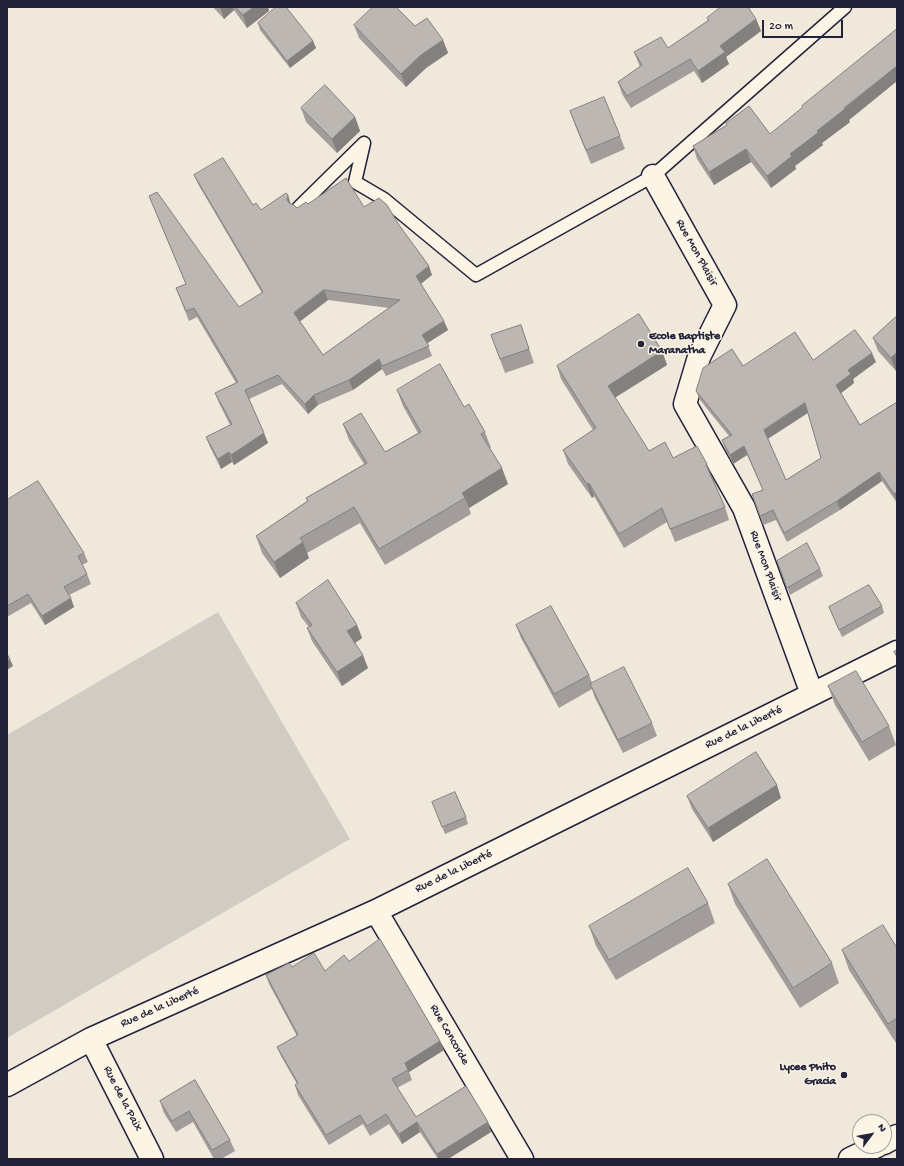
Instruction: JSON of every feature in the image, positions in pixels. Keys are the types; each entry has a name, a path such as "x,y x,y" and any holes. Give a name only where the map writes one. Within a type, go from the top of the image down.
{"street":[{"name":"Rue Mon Plaisir","path":"653,176 725,305 699,357 685,404 744,508 812,694"},
{"name":"Rue de la Liberté","path":"7,1085 91,1039 376,911 897,652"},
{"name":"Rue Concorde","path":"376,911 522,1159"},
{"name":"Rue de la Paix","path":"91,1039 152,1159"},
{"path":"850,1159 860,1154"}],"lane":[{"path":"298,208 364,143 355,182 384,199 476,275 653,176 845,7"}],"shaded area":[{"path":"218,612 350,839 7,1038 7,735"}],"building":[{"path":"236,7 254,7 243,15"},
{"path":"276,7 286,7 313,41 287,61 258,23"},
{"path":"373,7 396,7 415,26 427,18 443,40 421,55 401,74 354,25"},
{"path":"721,7 748,7 756,19 720,46 725,52 698,71 690,59 627,96 618,82 642,65 634,52 661,37 668,48 709,20 707,18"},
{"path":"897,29 897,66 844,108 845,109 817,131 819,132 790,154 792,156 767,176 746,149 709,172 693,146 727,125 726,123 749,106 770,134"},
{"path":"325,85 355,117 332,139 301,108"},
{"path":"604,97 620,136 586,150 570,111"},
{"path":"223,158 253,205 256,203 261,210 286,193 288,195 287,200 289,203 297,208 306,202 308,204 346,178 364,207 379,198 387,205 399,225 429,266 416,276 444,321 422,335 429,346 382,366 379,359 349,380 314,395 305,404 278,375 245,390 264,433 231,455 229,452 218,459 206,437 232,424 215,393 238,382 194,308 186,311 176,288 186,284 149,196 157,192 239,307 263,292 194,175","holes":["324,290 400,300 323,355 294,313"]},
{"path":"639,314 662,351 608,386 649,451 665,442 673,458 697,446 707,464 706,465 725,507 670,529 662,508 619,534 589,483 587,484 563,450 596,428 557,366"},
{"path":"897,316 897,352 891,358 873,338"},
{"path":"521,325 529,349 500,359 491,335"},
{"path":"855,330 872,353 848,370 851,374 836,385 860,425 897,402 897,492 894,494 879,472 837,501 784,533 773,510 760,516 752,494 763,490 744,446 730,455 722,440 732,435 696,391 703,368 732,349 743,366 795,332 813,360","holes":["805,403 821,458 786,480 764,430"]},
{"path":"440,364 464,407 469,404 485,432 481,434 502,468 462,493 465,498 379,549 354,507 300,538 303,542 274,562 256,536 308,501 306,498 367,463 343,424 361,413 385,452 421,432 397,390"},
{"path":"38,481 84,553 78,556 87,574 64,587 71,598 42,616 28,594 7,606 7,500"},
{"path":"807,543 820,569 787,588 777,561"},
{"path":"328,580 357,625 347,631 363,655 337,672 307,628 312,625 296,603"},
{"path":"869,585 882,606 839,630 829,607"},
{"path":"551,606 589,675 554,694 516,625"},
{"path":"897,650 897,657 894,652"},
{"path":"7,654 10,659 7,661"},
{"path":"624,667 652,723 618,740 590,684"},
{"path":"856,671 889,726 862,742 828,686"},
{"path":"756,752 777,785 708,828 687,796"},
{"path":"455,792 466,817 442,827 432,802"},
{"path":"767,859 832,963 793,988 728,884"},
{"path":"688,868 708,903 609,960 589,926"},
{"path":"883,925 897,948 897,1018 888,1024 842,950"},
{"path":"380,939 440,1041 405,1063 408,1070 392,1079 416,1117 466,1086 488,1122 437,1154 417,1122 399,1134 386,1114 367,1126 360,1115 326,1135 295,1085 298,1083 277,1047 298,1035 266,975 289,963 292,967 314,953 325,971 344,955 349,961"},
{"path":"195,1080 230,1140 212,1150 189,1111 172,1121 160,1101"}],"place":[{"name":"Ecole Baptiste Maranatha","path":"641,344"},
{"name":"Lycee Phito Gracia","path":"844,1075"}]}
